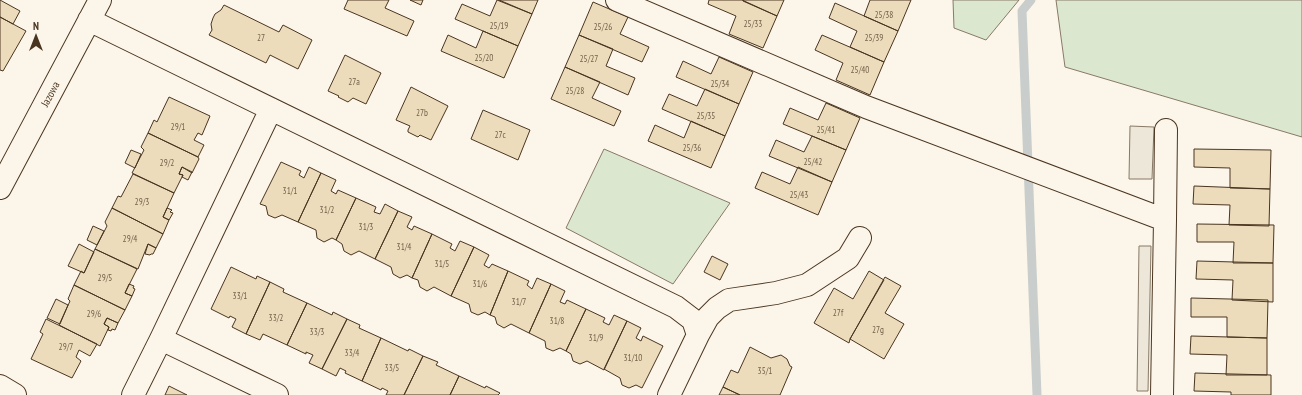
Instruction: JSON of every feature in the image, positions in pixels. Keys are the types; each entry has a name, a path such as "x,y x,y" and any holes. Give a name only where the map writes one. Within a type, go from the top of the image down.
{"street":[{"name":"Jazowa","path":"0,188 100,0"},
{"path":"617,0 866,107 1165,220"},
{"path":"89,20 676,307 693,320 698,335"},
{"path":"133,395 161,340 271,109"},
{"path":"1162,395 1166,130"},
{"path":"669,395 698,335 708,317 717,308 729,300 776,293 807,285 848,258 860,238"},
{"path":"161,340 277,395"},
{"path":"0,386 15,395"}],"green space":[{"path":"953,0 1019,0 986,40 954,28"},
{"path":"1056,0 1302,0 1302,137 1065,67"},
{"path":"604,149 730,203 673,284 566,228"}],"shaded area":[{"path":"1130,126 1154,127 1152,179 1129,179"},
{"path":"1139,246 1151,246 1148,391 1137,391"}],"building":[{"path":"0,0 20,11 13,24 0,17"},
{"path":"348,0 389,0 385,8 414,21 407,36 344,9"},
{"path":"410,0 423,0 421,5"},
{"path":"497,0 532,14 518,46 455,19 462,4 490,16"},
{"path":"499,0 538,0 532,14"},
{"path":"709,0 742,0 777,16 763,48 729,34 736,16 708,4"},
{"path":"743,0 784,0 777,16"},
{"path":"870,0 911,0 898,31 864,16"},
{"path":"593,2 628,17 620,34 649,47 642,62 579,35"},
{"path":"835,3 898,31 884,62 850,47 857,31 829,18"},
{"path":"224,5 279,32 283,25 312,40 298,69 270,55 266,63 209,35 212,30 211,24 215,14 221,10"},
{"path":"0,17 26,31 3,71 0,70"},
{"path":"483,31 518,46 504,78 441,51 448,35 476,48"},
{"path":"579,35 613,49 606,66 635,78 628,95 565,67"},
{"path":"822,35 884,62 870,95 836,80 843,63 815,50"},
{"path":"345,55 381,73 366,104 353,98 348,102 328,91"},
{"path":"719,57 753,72 739,104 676,77 683,61 711,74"},
{"path":"565,67 600,82 592,98 621,111 614,126 551,99"},
{"path":"411,87 448,106 431,140 420,135 418,137 408,132 410,126 396,120"},
{"path":"705,89 739,104 725,136 662,109 669,94 697,106"},
{"path":"169,97 210,116 202,135 198,133 194,140 204,145 198,157 148,133 154,120 157,122"},
{"path":"826,103 860,118 846,150 783,124 790,108 818,120"},
{"path":"483,110 530,130 518,160 471,139"},
{"path":"691,121 725,136 711,168 648,141 655,125 684,138"},
{"path":"148,133 198,157 199,159 192,173 182,167 179,174 183,175 174,193 132,173 144,150 141,147"},
{"path":"812,136 846,150 832,182 769,156 776,140 804,152"},
{"path":"1194,149 1271,150 1270,189 1230,188 1230,168 1194,167"},
{"path":"131,150 141,154 135,168 125,163"},
{"path":"281,162 301,171 299,175 304,178 309,167 321,173 298,222 282,215 275,218 268,215 266,206 260,204"},
{"path":"182,167 192,172 188,180 182,177 183,175 179,174"},
{"path":"798,167 832,182 818,215 755,188 762,172 790,184"},
{"path":"321,173 336,180 331,191 336,194 338,190 356,198 336,240 332,238 324,242 317,238 316,230 298,222"},
{"path":"133,174 174,193 163,217 169,220 163,234 112,208 118,196 121,197"},
{"path":"1194,186 1270,189 1269,226 1229,225 1230,205 1193,204"},
{"path":"356,198 376,207 374,212 380,214 385,204 398,211 375,259 359,251 351,255 344,251 342,244 336,240"},
{"path":"112,208 163,234 156,248 148,244 138,269 95,249 107,226 105,222"},
{"path":"167,208 172,210 170,212 173,213 169,220 163,217"},
{"path":"398,211 412,217 407,227 412,230 414,226 432,234 412,278 407,275 400,278 393,274 391,267 375,259"},
{"path":"1197,224 1274,225 1273,263 1233,263 1234,242 1197,242"},
{"path":"93,226 104,231 97,245 87,240"},
{"path":"432,234 452,244 450,248 455,251 460,241 474,247 451,296 434,287 427,291 420,287 418,280 412,278"},
{"path":"79,244 94,252 84,273 68,266"},
{"path":"148,244 156,248 153,254 150,255 145,254"},
{"path":"474,247 489,255 484,265 489,268 492,264 508,271 490,315 485,312 478,315 471,312 469,304 451,296"},
{"path":"95,249 137,269 125,293 132,296 125,310 74,285 81,271 84,273"},
{"path":"712,256 728,264 720,280 704,272"},
{"path":"1197,261 1273,263 1273,302 1232,300 1233,280 1196,279"},
{"path":"231,267 256,279 257,276 270,282 246,334 232,327 236,319 230,316 229,318 211,309"},
{"path":"508,271 529,281 527,285 532,289 537,278 551,284 529,333 511,324 504,328 497,324 495,317 490,315"},
{"path":"869,271 884,280 849,343 814,323 834,288 853,299"},
{"path":"885,277 901,286 885,313 904,324 884,359 850,339"},
{"path":"270,282 284,289 283,292 307,303 287,345 263,334 260,340 246,334"},
{"path":"129,284 134,286 133,288 135,289 132,296 125,293"},
{"path":"551,284 565,291 560,302 565,304 567,300 586,309 566,351 560,348 553,351 546,348 545,341 529,333"},
{"path":"74,285 125,310 118,323 107,318 104,324 109,327 100,346 59,325 70,301 68,299"},
{"path":"1191,298 1268,300 1267,338 1227,337 1227,317 1191,317"},
{"path":"56,299 68,305 60,324 47,318"},
{"path":"307,303 332,315 333,312 347,319 322,369 309,363 313,355 306,352 306,354 287,345"},
{"path":"586,309 605,318 603,322 609,325 614,315 627,321 604,370 587,361 580,364 573,361 571,354 566,351"},
{"path":"107,318 118,323 115,330 108,330 109,327 104,324"},
{"path":"46,319 97,344 90,356 79,350 76,357 81,361 72,378 31,359 43,334 40,332"},
{"path":"347,319 360,325 359,328 381,338 362,381 345,373 346,371 340,368 336,376 322,369"},
{"path":"627,321 641,328 636,338 641,341 643,336 663,346 642,388 636,385 629,388 622,385 620,378 604,369"},
{"path":"1191,336 1267,338 1267,375 1226,375 1227,355 1190,354"},
{"path":"381,338 408,351 409,349 423,356 404,395 386,395 388,391 382,388 381,390 362,381"},
{"path":"750,347 771,358 781,355 787,359 792,367 780,395 740,395 723,387 731,370 738,373"},
{"path":"423,356 438,362 436,365 459,376 450,395 404,395"},
{"path":"1195,373 1271,375 1271,395 1231,395 1231,392 1194,391"},
{"path":"459,376 500,393 498,395 450,395"},
{"path":"169,386 187,395 165,395"},
{"path":"723,387 740,395 719,395"}],"waterway":[{"path":"1031,0 1022,11 1037,395"}]}
